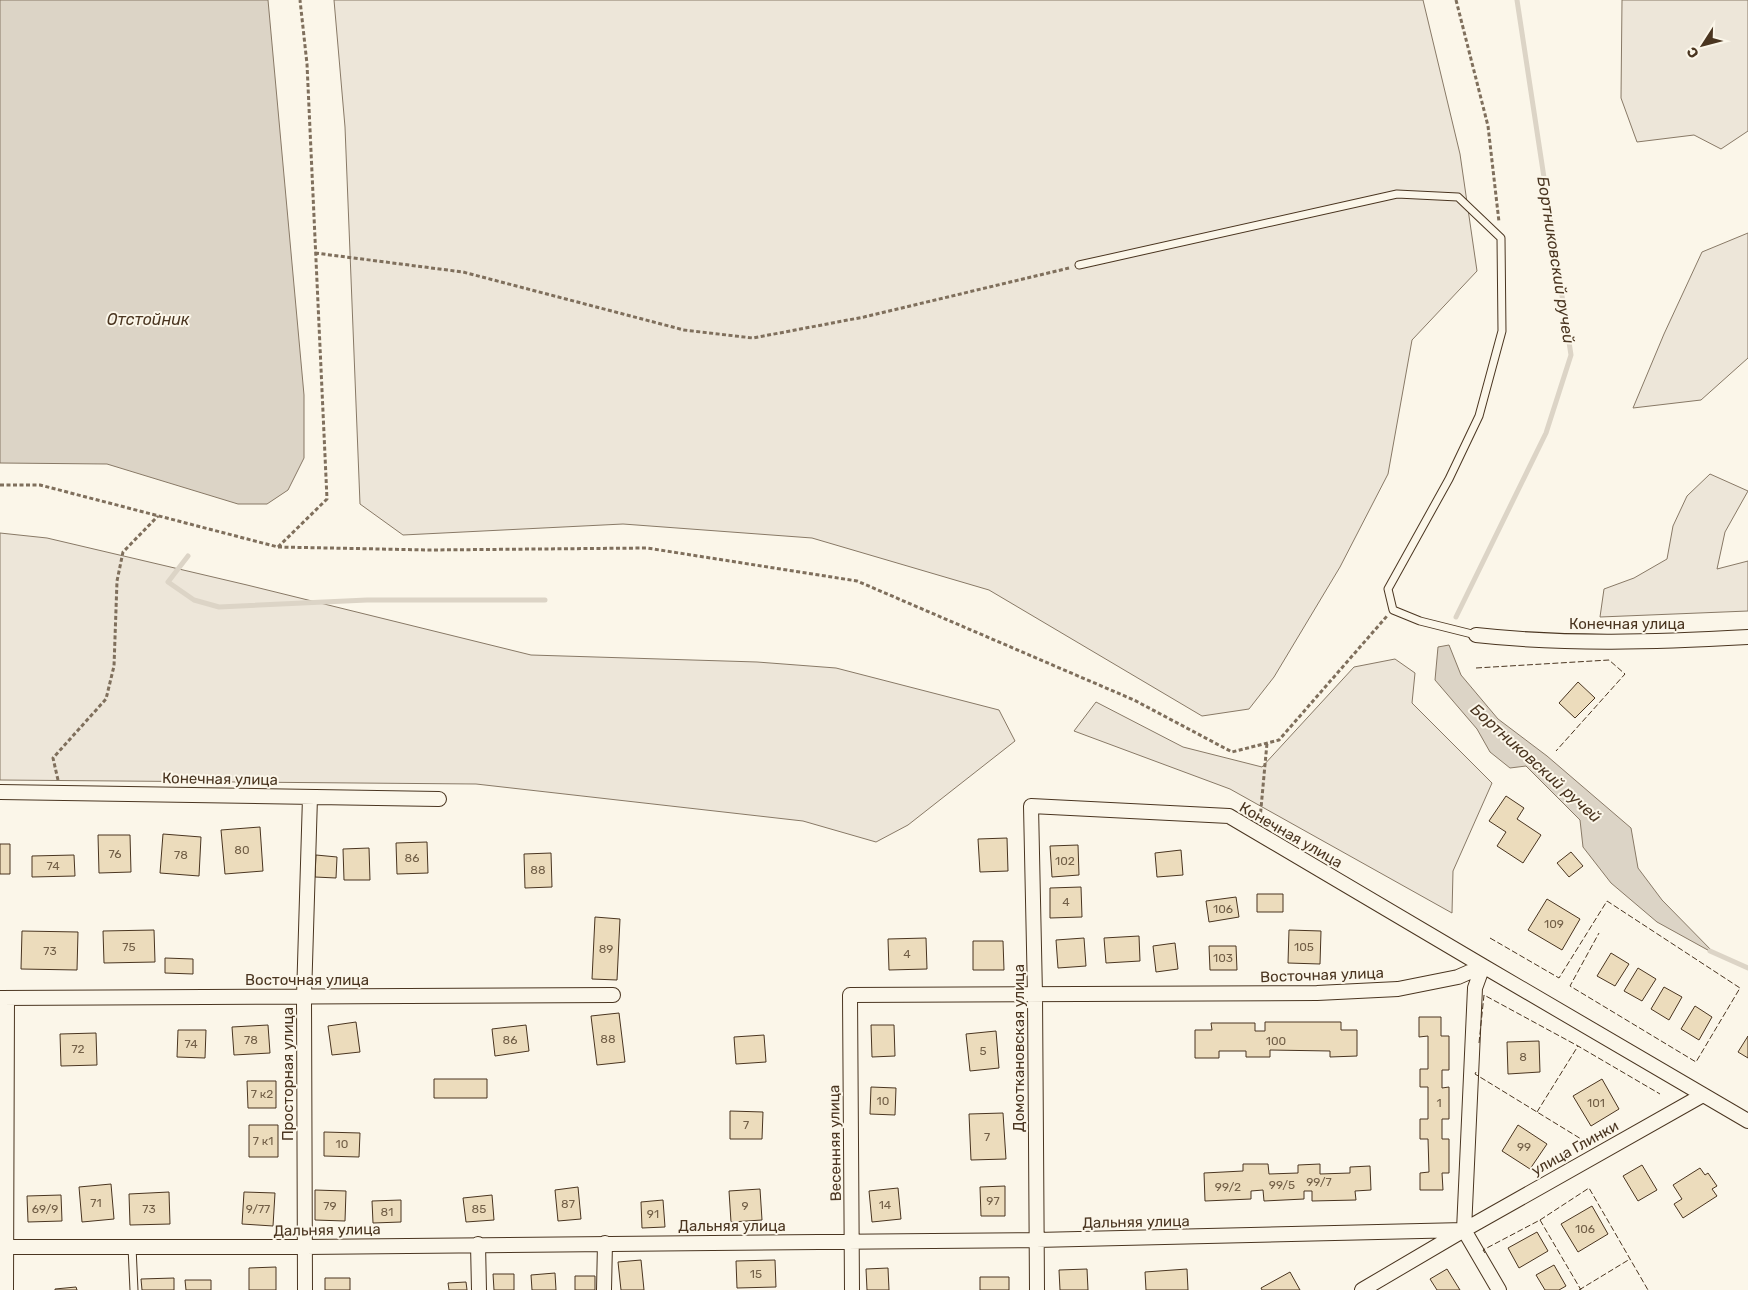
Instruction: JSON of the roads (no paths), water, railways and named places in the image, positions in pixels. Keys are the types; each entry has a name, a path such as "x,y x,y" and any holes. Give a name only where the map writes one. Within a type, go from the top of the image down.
{"street":[{"name":"Конечная улица","path":"1476,635 1525,641 1658,642 1748,637"},
{"name":"Конечная улица","path":"0,792 439,799"},
{"name":"Просторная улица","path":"305,1290 304,997 310,797"},
{"name":"Конечная улица","path":"1031,806 1229,816 1483,966"},
{"name":"Домоткановская улица","path":"1031,806 1035,995 1037,1290"},
{"name":"Восточная улица","path":"850,996 1317,993 1398,989 1458,977 1483,966"},
{"path":"1499,1290 1464,1230 1475,988 1483,966 1748,1121"},
{"name":"Восточная улица","path":"3,998 613,994"},
{"name":"Весенняя улица","path":"850,996 852,1290"},
{"path":"3,998 4,1247 6,1290"},
{"name":"улица Глинки","path":"1362,1290 1703,1094"},
{"name":"Дальняя улица","path":"4,1247 305,1247 1036,1240 1464,1230"},
{"path":"604,1290 605,1243"},
{"path":"478,1244 480,1290"}],"lane":[{"path":"1079,265 1397,194 1458,197 1501,238 1502,331 1479,416 1449,479 1388,589 1393,610 1420,621 1476,635"},
{"path":"132,1247 134,1290"}],"water":[{"name":"Отстойник","path":"0,0 268,0 304,395 304,458 288,490 267,504 238,504 107,464 0,463"},
{"path":"1449,645 1461,675 1498,719 1547,756 1631,828 1638,868 1662,900 1715,954 1657,922 1611,883 1583,847 1580,820 1526,766 1510,768 1490,752 1477,729 1435,680 1438,647"}],"waterway":[{"name":"Бортниковский ручей","path":"1456,617 1546,433 1571,355 1517,0"},
{"path":"188,556 168,582 194,600 219,607 367,600 545,600"},
{"name":"Бортниковский ручей","path":"1710,951 1748,968"}]}
